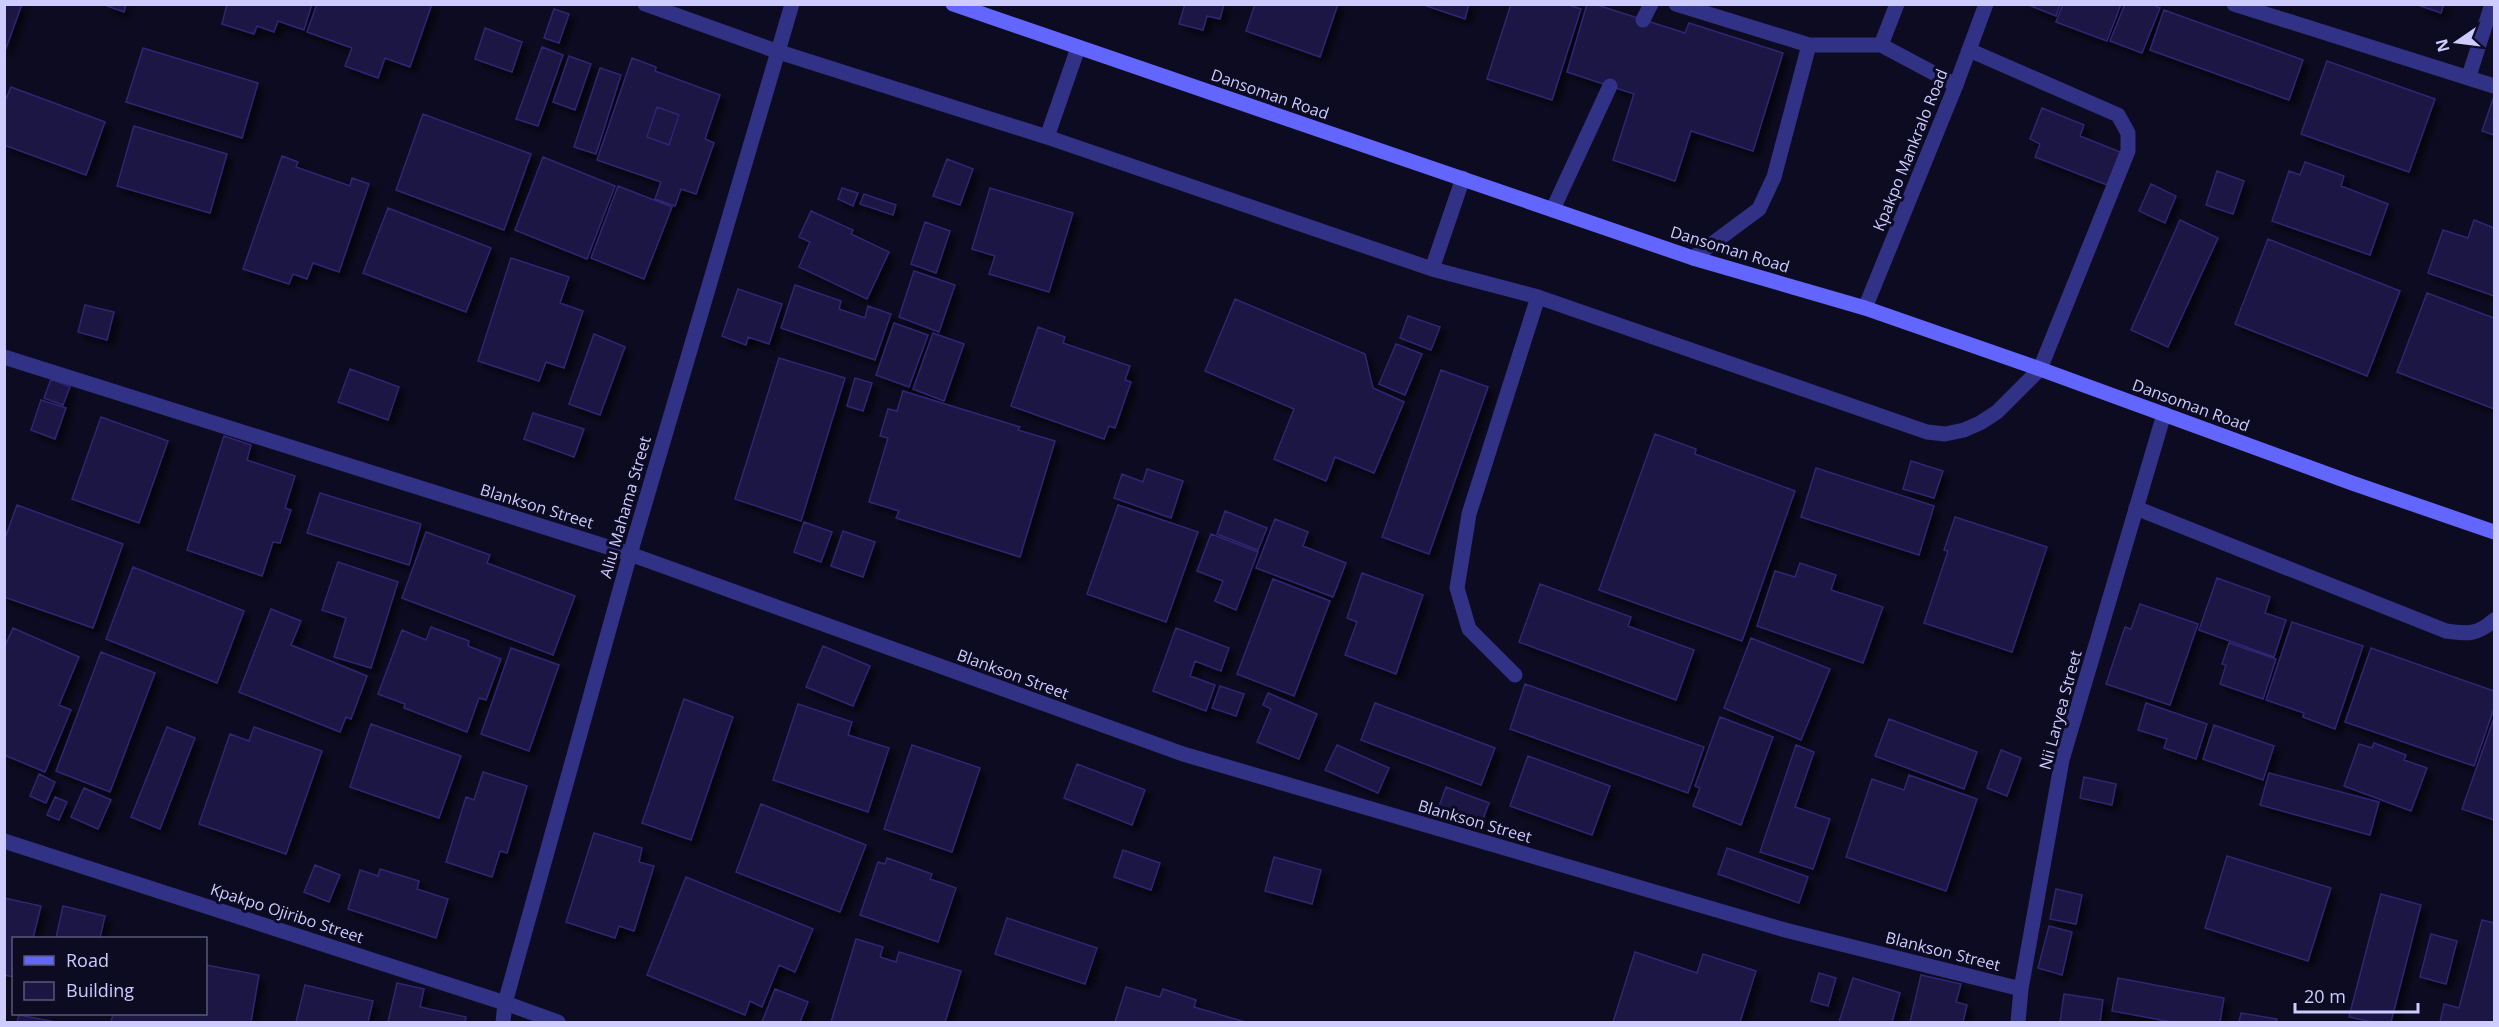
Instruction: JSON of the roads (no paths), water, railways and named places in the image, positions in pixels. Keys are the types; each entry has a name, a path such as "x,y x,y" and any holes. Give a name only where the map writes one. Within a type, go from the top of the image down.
{"main road":[{"name":"Dansoman Road","path":"953,4 1693,258 1865,308 2494,532"}],"street":[{"path":"645,4 779,52 1047,137 1432,269 1538,297 1927,432 1945,434 1980,423 1997,412 2040,369 2128,151 2128,133 2118,115 1969,50"},
{"name":"Aliu Mahama Street","path":"503,1023 505,1003 630,554 792,4"},
{"path":"1643,20 1651,4"},
{"path":"1676,4 1809,45 1881,45 1956,86"},
{"path":"1881,45 1897,4"},
{"name":"Kpakpo Mankralo Road","path":"1865,308 1956,86 1986,4"},
{"path":"2234,4 2469,76 2494,86"},
{"path":"2469,76 2492,4"},
{"path":"1693,258 1759,209 1774,177 1809,45"},
{"path":"1047,137 1078,48"},
{"path":"1553,209 1610,86"},
{"path":"1432,269 1463,178"},
{"path":"1515,675 1468,629 1457,588 1469,514 1538,297"},
{"name":"Blankson Street","path":"4,357 630,554 1183,754 1785,930 2021,989"},
{"name":"Nii Laryea Street","path":"2018,1023 2021,989 2062,760 2164,414"},
{"path":"2136,508 2446,631 2469,634 2483,630 2494,620"},
{"name":"Kpakpo Ojiribo Street","path":"4,841 505,1003 558,1023"}]}
